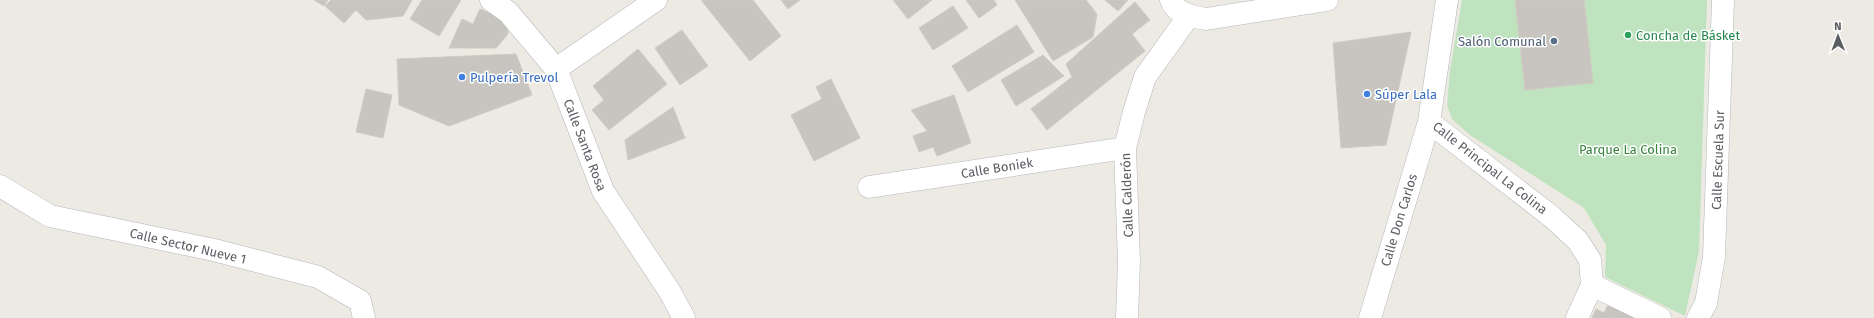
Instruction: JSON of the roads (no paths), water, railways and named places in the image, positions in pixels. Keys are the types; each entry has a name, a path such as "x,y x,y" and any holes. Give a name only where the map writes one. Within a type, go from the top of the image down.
{"street":[{"name":"Calle Santa Rosa","path":"491,0 508,12 556,69 603,191 670,292 684,318"},
{"path":"556,69 656,0"},
{"path":"1171,0 1172,3 1188,17 1206,19 1327,0"},
{"name":"Calle Principal La Colina","path":"1447,0 1429,122 1552,217 1578,241 1590,260 1592,285 1577,318"},
{"name":"Calle Escuela Sur","path":"1698,318 1706,303 1714,257 1723,0"},
{"name":"Calle Calderón","path":"1127,318 1129,261 1126,148 1134,112 1146,77 1188,17"},
{"name":"Calle Don Carlos","path":"1370,318 1429,122"},
{"name":"Calle Boniek","path":"869,187 1126,148"},
{"name":"Calle Sector Nueve 1","path":"0,186 50,216 214,250 318,277 360,301 364,318"},
{"path":"1592,285 1660,318"}],"place":[{"name":"Concha de Básket","path":"1628,35"},
{"name":"Salón Comunal","path":"1554,41"},
{"name":"Pulpería Trevol","path":"462,77"},
{"name":"Súper Lala","path":"1367,94"}],"park label":[{"name":"Parque La Colina","path":"1628,149"}]}
